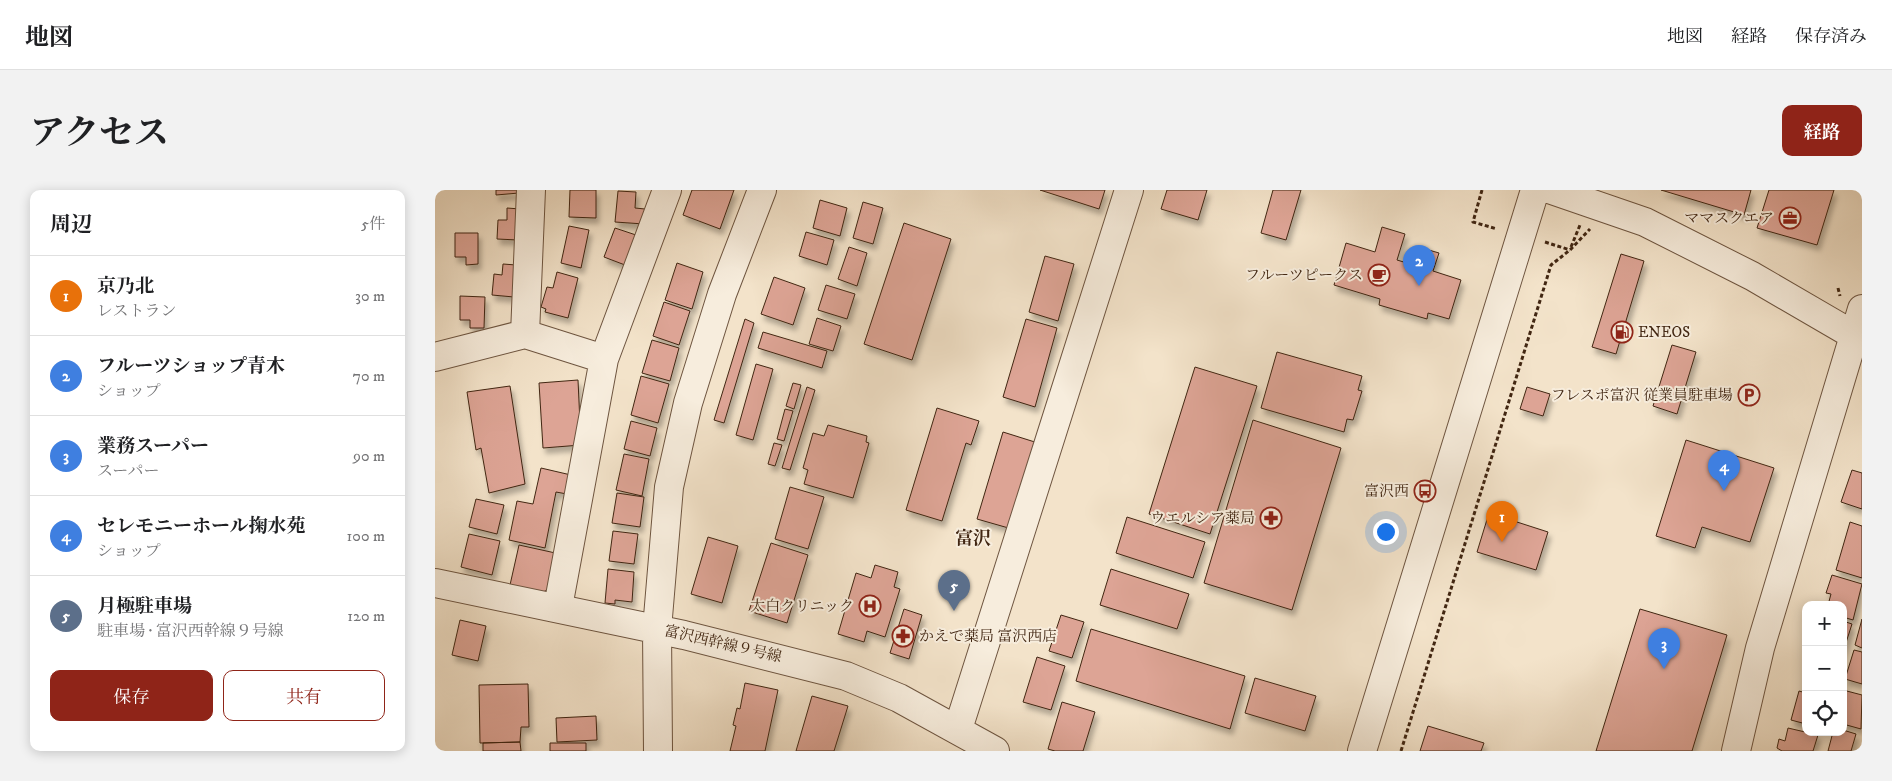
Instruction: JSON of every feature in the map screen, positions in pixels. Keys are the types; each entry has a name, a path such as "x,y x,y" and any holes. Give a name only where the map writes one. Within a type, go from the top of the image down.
{"street":[{"path":"525,334 531,190"},
{"path":"558,607 604,359 667,190"},
{"path":"658,751 657,629 669,487 688,404 721,294 762,190"},
{"path":"958,729 1129,190"},
{"path":"1362,751 1535,190"},
{"path":"1552,190 1645,222 1752,276 1858,337"},
{"path":"1736,751 1759,648 1858,337 1862,309"},
{"path":"435,357 525,334 604,359"},
{"name":"富沢西幹線９号線","path":"435,583 657,629 846,676 899,698 995,751"}],"path":[{"path":"1482,190 1473,222 1503,230"},
{"path":"1570,250 1580,224"},
{"path":"1401,751 1551,265 1570,250 1591,229 1600,232"},
{"path":"1539,241 1570,250"}],"building":[{"path":"496,190 519,190 519,193 496,195"},
{"path":"570,190 596,190 596,218 569,217"},
{"path":"692,190 734,190 720,229 683,215"},
{"path":"1040,190 1105,190 1099,209"},
{"path":"1167,190 1207,190 1198,220 1161,209"},
{"path":"1273,190 1301,190 1286,240 1261,233"},
{"path":"1661,190 1751,190 1744,215"},
{"path":"1769,190 1834,190 1817,245 1757,228"},
{"path":"618,191 636,192 635,208 645,209 644,224 615,222"},
{"path":"820,200 847,208 840,236 813,228"},
{"path":"863,202 883,208 873,244 853,238"},
{"path":"507,208 520,209 518,240 497,239 498,220 507,220"},
{"path":"904,223 951,239 912,360 864,344"},
{"path":"569,226 589,230 581,268 561,263"},
{"path":"1382,227 1405,234 1397,260 1417,266 1422,248 1439,253 1433,271 1461,280 1449,319 1428,313 1427,319 1379,305 1380,299 1334,285 1346,243 1375,252"},
{"path":"615,228 636,235 625,265 604,257"},
{"path":"806,232 834,240 827,265 799,256"},
{"path":"455,233 478,233 478,264 466,265 466,257 455,257"},
{"path":"849,247 867,253 857,286 838,279"},
{"path":"1621,254 1644,261 1616,354 1592,347"},
{"path":"1045,256 1074,264 1058,321 1029,312"},
{"path":"677,263 703,272 692,309 665,300"},
{"path":"503,264 516,265 514,297 492,295 494,274 502,275"},
{"path":"557,272 578,278 568,318 545,312 546,309 541,307 547,287 553,288"},
{"path":"774,277 805,288 793,325 761,314"},
{"path":"826,285 855,294 847,319 818,310"},
{"path":"460,296 485,297 484,328 470,328 470,320 460,320"},
{"path":"664,302 690,311 679,345 653,336"},
{"path":"817,318 841,326 833,351 809,344"},
{"path":"745,319 754,323 724,423 714,420"},
{"path":"1026,319 1057,328 1035,407 1003,397"},
{"path":"763,332 827,351 822,368 758,348"},
{"path":"652,340 679,348 670,381 642,373"},
{"path":"1672,345 1696,352 1677,414 1653,406"},
{"path":"1277,352 1362,376 1358,390 1362,391 1353,420 1347,419 1344,432 1261,408"},
{"path":"756,364 773,369 753,440 736,435"},
{"path":"1195,367 1257,386 1210,534 1149,514"},
{"path":"641,376 669,384 658,423 631,415"},
{"path":"578,380 581,445 543,448 539,383"},
{"path":"793,383 801,385 794,409 786,406"},
{"path":"510,386 525,484 489,493 481,448 476,450 467,392"},
{"path":"807,387 815,390 790,470 782,468"},
{"path":"1527,387 1550,394 1543,416 1520,409"},
{"path":"937,408 979,421 971,445 966,443 942,521 906,510"},
{"path":"785,409 793,411 784,441 777,439"},
{"path":"1253,420 1341,448 1292,610 1204,583"},
{"path":"631,421 657,428 650,456 624,449"},
{"path":"828,425 867,436 866,442 869,443 853,498 804,484 808,470 803,468 813,433 824,436"},
{"path":"1003,432 1038,443 1012,529 977,519"},
{"path":"1686,440 1774,468 1750,542 1702,527 1695,548 1656,536"},
{"path":"774,443 782,445 775,466 768,464"},
{"path":"624,454 649,459 642,496 616,490"},
{"path":"541,468 571,475 567,494 556,492 545,548 509,540 517,501 533,504"},
{"path":"1852,470 1862,473 1862,509 1841,502"},
{"path":"790,487 824,497 808,549 775,539"},
{"path":"617,493 644,497 640,527 612,523"},
{"path":"476,499 504,505 497,534 469,527"},
{"path":"1489,513 1548,532 1536,570 1477,552"},
{"path":"1127,517 1205,542 1193,578 1116,553"},
{"path":"1850,522 1862,526 1862,578 1836,570"},
{"path":"613,531 638,534 634,564 609,561"},
{"path":"469,534 500,541 492,575 461,567"},
{"path":"708,537 738,546 722,603 691,594"},
{"path":"771,543 808,555 787,623 749,611"},
{"path":"519,545 560,554 552,588 543,592 510,585"},
{"path":"875,565 898,572 894,587 900,589 885,637 867,631 864,642 838,634 856,573 871,578"},
{"path":"608,569 634,572 632,602 615,600 615,604 605,603"},
{"path":"1111,569 1189,594 1177,629 1100,605"},
{"path":"1832,575 1862,584 1853,620 1847,618 1847,601 1829,601 1831,594 1826,593"},
{"path":"904,609 922,615 909,659 890,653"},
{"path":"1640,609 1727,635 1692,751 1596,751"},
{"path":"1061,615 1084,622 1072,658 1049,651"},
{"path":"1862,619 1862,648 1855,645"},
{"path":"460,620 486,626 478,661 452,655"},
{"path":"1847,622 1852,624 1847,640"},
{"path":"1091,629 1245,676 1230,729 1076,681"},
{"path":"1854,650 1862,652 1862,684 1847,680 1847,673"},
{"path":"1037,657 1065,666 1051,710 1023,702"},
{"path":"1255,678 1316,696 1305,731 1245,713"},
{"path":"745,683 778,690 765,751 730,751 736,726 733,725 737,708 740,709"},
{"path":"528,684 529,727 521,727 520,742 480,743 479,685"},
{"path":"1799,691 1802,692 1802,723 1791,720"},
{"path":"1847,691 1862,695 1861,729 1847,725"},
{"path":"812,696 848,706 834,751 796,751"},
{"path":"1062,702 1095,712 1083,751 1055,751 1048,749"},
{"path":"596,716 597,740 557,742 556,718"},
{"path":"1428,726 1484,743 1481,751 1420,751"},
{"path":"1788,728 1802,731 1802,736 1818,736 1813,751 1782,751 1777,748 1779,739 1785,741"},
{"path":"1847,731 1856,734 1851,751 1828,751 1832,736 1847,736"},
{"path":"520,742 521,751 483,751 483,743"},
{"path":"550,743 586,743 586,751 550,751"}],"place":[{"name":"ママスクエア","path":"1790,218"},
{"name":"フルーツピークス","path":"1379,275"},
{"name":"フルーツショップ青木","path":"1419,286"},
{"name":"ENEOS","path":"1622,332"},
{"name":"フレスポ富沢 従業員駐車場","path":"1749,395"},
{"name":"富沢西","path":"1425,491"},
{"name":"セレモニーホール掬水苑","path":"1724,491"},
{"name":"ウエルシア薬局","path":"1271,518"},
{"name":"京乃北","path":"1502,542"},
{"name":"太白クリニック","path":"870,606"},
{"name":"月極駐車場","path":"954,611"},
{"name":"かえで薬局 富沢西店","path":"903,636"},
{"name":"業務スーパー","path":"1664,669"}],"district":[{"name":"富沢","path":"973,539"}]}
